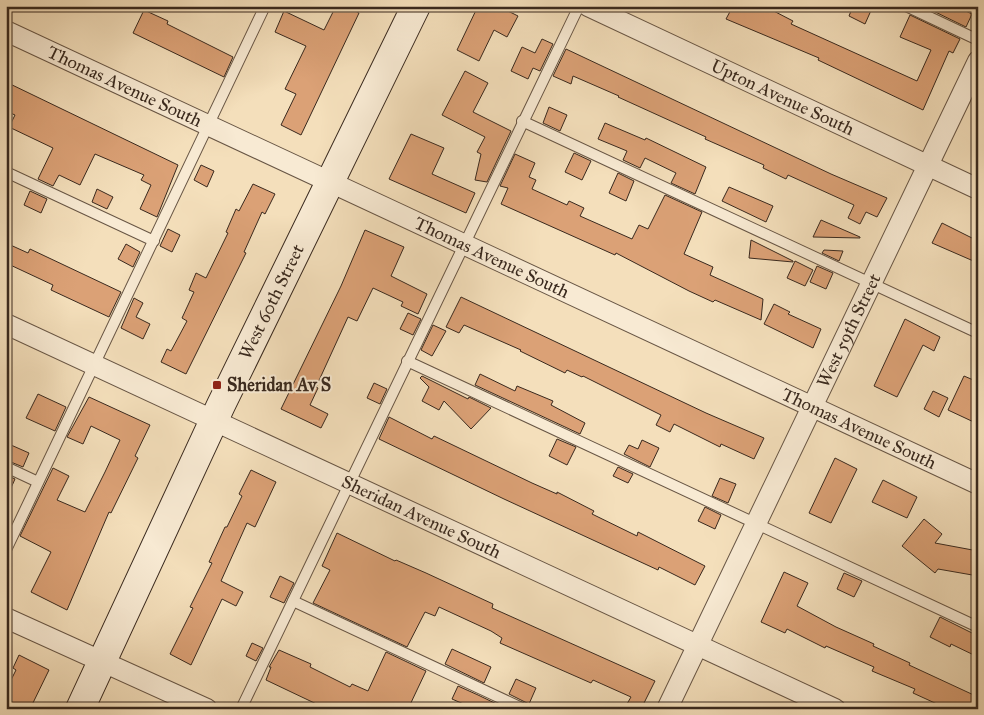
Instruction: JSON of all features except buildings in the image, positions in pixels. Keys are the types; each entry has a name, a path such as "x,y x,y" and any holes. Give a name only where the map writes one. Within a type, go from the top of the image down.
{"street":[{"name":"West 60th Street","path":"80,709 214,420 416,6"},
{"name":"Upton Avenue South","path":"588,6 978,189"},
{"name":"Thomas Avenue South","path":"6,31 978,484"},
{"name":"West 59th Street","path":"667,709 697,643 978,61"},
{"name":"Sheridan Avenue South","path":"6,324 697,643 835,709"},
{"path":"6,618 207,709"}],"lane":[{"path":"6,550 265,6"},
{"path":"241,709 579,6"},
{"path":"906,6 978,40"},
{"path":"522,122 978,333"},
{"path":"6,172 154,241"},
{"path":"407,361 978,626"},
{"path":"6,467 38,482"},
{"path":"293,600 524,709"}],"place":[{"name":"Sheridan Av S","path":"217,385"}]}
